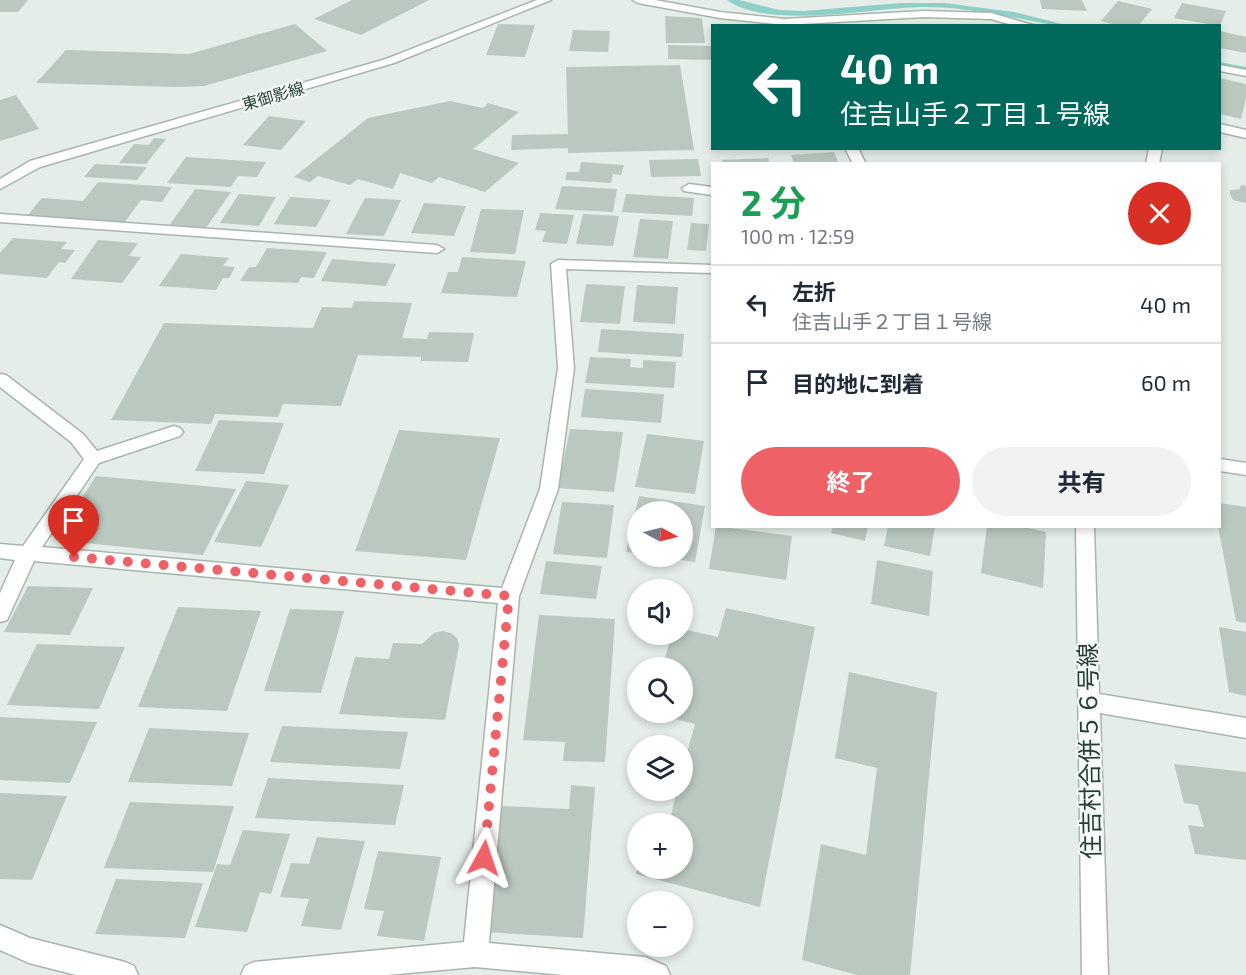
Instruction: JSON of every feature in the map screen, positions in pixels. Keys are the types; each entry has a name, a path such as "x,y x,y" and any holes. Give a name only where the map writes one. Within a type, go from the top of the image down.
{"street":[{"name":"東御影線","path":"0,185 35,164 379,64 546,0"},
{"path":"639,0 785,24 924,14 990,16 1023,24"},
{"path":"1221,60 1246,65"},
{"path":"1221,68 1246,73"},
{"path":"1221,128 1246,134"},
{"path":"689,188 711,190"},
{"path":"0,218 437,249"},
{"path":"475,954 509,596 549,489 566,368 558,264 711,269"},
{"path":"0,379 77,438 93,459"},
{"path":"0,614 28,553 93,459 174,432"},
{"path":"1221,465 1246,469"},
{"name":"住吉村合併５６号線","path":"1085,528 1095,975"},
{"path":"0,551 509,596"},
{"path":"1089,702 1246,728"},
{"path":"0,937 29,950 125,975"},
{"path":"254,975 475,954 645,970 657,975"}],"building":[{"path":"0,0 28,0 18,12 0,12"},
{"path":"352,0 429,0 361,35 314,19"},
{"path":"1040,0 1082,0 1087,11 1042,9"},
{"path":"1118,1 1152,9 1140,24 1112,24 1101,21"},
{"path":"1182,3 1226,11 1221,24 1174,18"},
{"path":"665,16 702,18 705,43 666,43"},
{"path":"295,24 327,51 204,86 36,83 66,50 189,54"},
{"path":"498,24 535,25 525,57 486,55"},
{"path":"573,30 610,31 608,52 569,51"},
{"path":"1221,31 1246,37 1246,53 1221,48"},
{"path":"668,45 711,46 711,60 668,59"},
{"path":"680,65 694,150 568,153 568,148 511,150 512,135 568,134 566,67"},
{"path":"1221,78 1246,84 1246,98 1241,119 1221,114"},
{"path":"16,95 39,129 0,141 0,100"},
{"path":"450,101 483,108 488,103 519,112 473,149 519,163 485,192 439,177 432,183 400,173 393,189 358,179 350,185 318,176 310,182 294,177 368,118"},
{"path":"269,116 306,121 281,150 243,145"},
{"path":"154,138 166,139 146,164 119,163 134,144 149,145"},
{"path":"834,152 838,162 793,162 791,155"},
{"path":"186,157 266,162 257,177 238,176 231,187 167,183"},
{"path":"768,158 769,162 722,162 722,160"},
{"path":"698,159 701,176 651,177 649,160"},
{"path":"581,162 624,165 621,175 613,174 611,183 565,180 567,172 579,172"},
{"path":"95,164 147,167 137,180 84,177"},
{"path":"98,182 172,187 162,202 141,200 124,223 27,216 42,198 83,201"},
{"path":"1241,185 1246,186 1246,203 1233,200 1230,194 1230,190 1240,189"},
{"path":"562,186 617,189 613,212 555,209"},
{"path":"195,189 231,192 206,228 169,226"},
{"path":"239,194 276,197 259,226 220,223"},
{"path":"626,194 694,198 692,216 622,212"},
{"path":"290,197 331,200 316,227 274,224"},
{"path":"365,198 401,200 384,236 346,234"},
{"path":"424,203 466,206 454,236 411,233"},
{"path":"481,209 524,210 515,254 470,252"},
{"path":"540,213 574,215 567,244 542,242 546,231 535,230"},
{"path":"583,214 619,216 613,246 576,244"},
{"path":"640,219 673,221 668,259 633,257"},
{"path":"691,223 709,224 706,251 687,250"},
{"path":"13,238 67,242 61,249 75,250 65,263 59,262 47,278 0,274 0,253"},
{"path":"98,240 138,243 129,256 141,257 122,283 71,279"},
{"path":"267,248 327,252 314,278 301,277 298,283 240,281 249,267 256,267"},
{"path":"181,254 229,258 223,266 235,267 229,278 223,278 216,290 159,286"},
{"path":"462,257 526,261 517,297 441,293 448,272 458,272"},
{"path":"332,259 396,264 386,286 321,281"},
{"path":"586,284 625,286 620,324 580,322"},
{"path":"637,285 678,287 675,324 633,322"},
{"path":"354,301 412,303 402,338 427,339 429,332 474,333 468,362 421,361 421,357 358,355 341,406 283,404 278,417 215,414 211,424 111,420 164,323 313,328 322,307 352,308"},
{"path":"601,329 684,334 682,357 598,352"},
{"path":"590,357 631,359 630,367 643,368 643,360 676,362 674,388 585,383"},
{"path":"585,389 664,394 661,423 581,417"},
{"path":"219,420 284,423 264,474 195,471"},
{"path":"570,429 623,432 614,492 558,488"},
{"path":"399,430 500,438 466,560 355,551"},
{"path":"647,434 704,441 695,494 635,487"},
{"path":"96,476 236,489 203,555 55,540"},
{"path":"246,481 289,485 261,547 214,542"},
{"path":"639,496 672,501 638,501"},
{"path":"562,502 614,505 607,558 553,554"},
{"path":"1221,503 1246,507 1246,623 1236,621 1218,528 1221,528"},
{"path":"693,504 705,506 695,562 693,562"},
{"path":"716,528 792,536 786,580 709,569"},
{"path":"832,528 868,528 865,541 831,533"},
{"path":"888,528 935,528 930,556 884,546"},
{"path":"987,528 1029,528 1046,532 1043,588 981,573"},
{"path":"877,560 933,571 929,616 871,604"},
{"path":"546,561 602,566 596,599 540,594"},
{"path":"28,586 93,588 70,635 4,632"},
{"path":"178,607 261,611 227,711 138,707"},
{"path":"726,608 815,627 760,907 655,879 693,879 693,813 672,813 674,801 693,801 692,735 695,724 691,723 693,723 693,657 665,657 669,645 693,645 693,631 718,637"},
{"path":"290,609 344,611 321,693 264,691"},
{"path":"539,615 615,619 605,762 563,761 565,742 523,740"},
{"path":"1219,627 1246,632 1246,696 1229,692"},
{"path":"442,631 451,633 457,638 459,646 445,720 339,714 355,657 389,659 393,643 422,644 434,633"},
{"path":"37,644 125,647 99,709 7,705"},
{"path":"849,672 937,692 910,975 857,975 802,960 821,844 866,855 877,768 835,758"},
{"path":"0,717 97,722 70,783 0,780"},
{"path":"282,726 408,732 400,769 270,762"},
{"path":"149,728 249,733 232,786 128,782"},
{"path":"1174,764 1246,772 1246,860 1195,854 1188,825 1204,827 1198,805 1184,803"},
{"path":"268,778 404,785 395,825 255,818"},
{"path":"571,785 595,787 583,938 483,932 501,806 569,809"},
{"path":"0,793 67,796 32,880 0,879"},
{"path":"130,802 234,806 213,872 104,868"},
{"path":"243,830 290,834 271,894 260,892 247,932 195,927 217,864 230,865"},
{"path":"317,837 365,841 341,930 301,926 309,899 280,897 291,863 309,864"},
{"path":"378,851 441,857 424,941 377,936 384,911 364,909"},
{"path":"116,879 203,883 185,938 95,934"}],"waterway":[{"path":"731,0 755,8 803,14 901,6 962,7 1057,24"},
{"path":"1221,65 1246,70"}],"route":[{"path":"74,557 509,596 484,858"}]}
